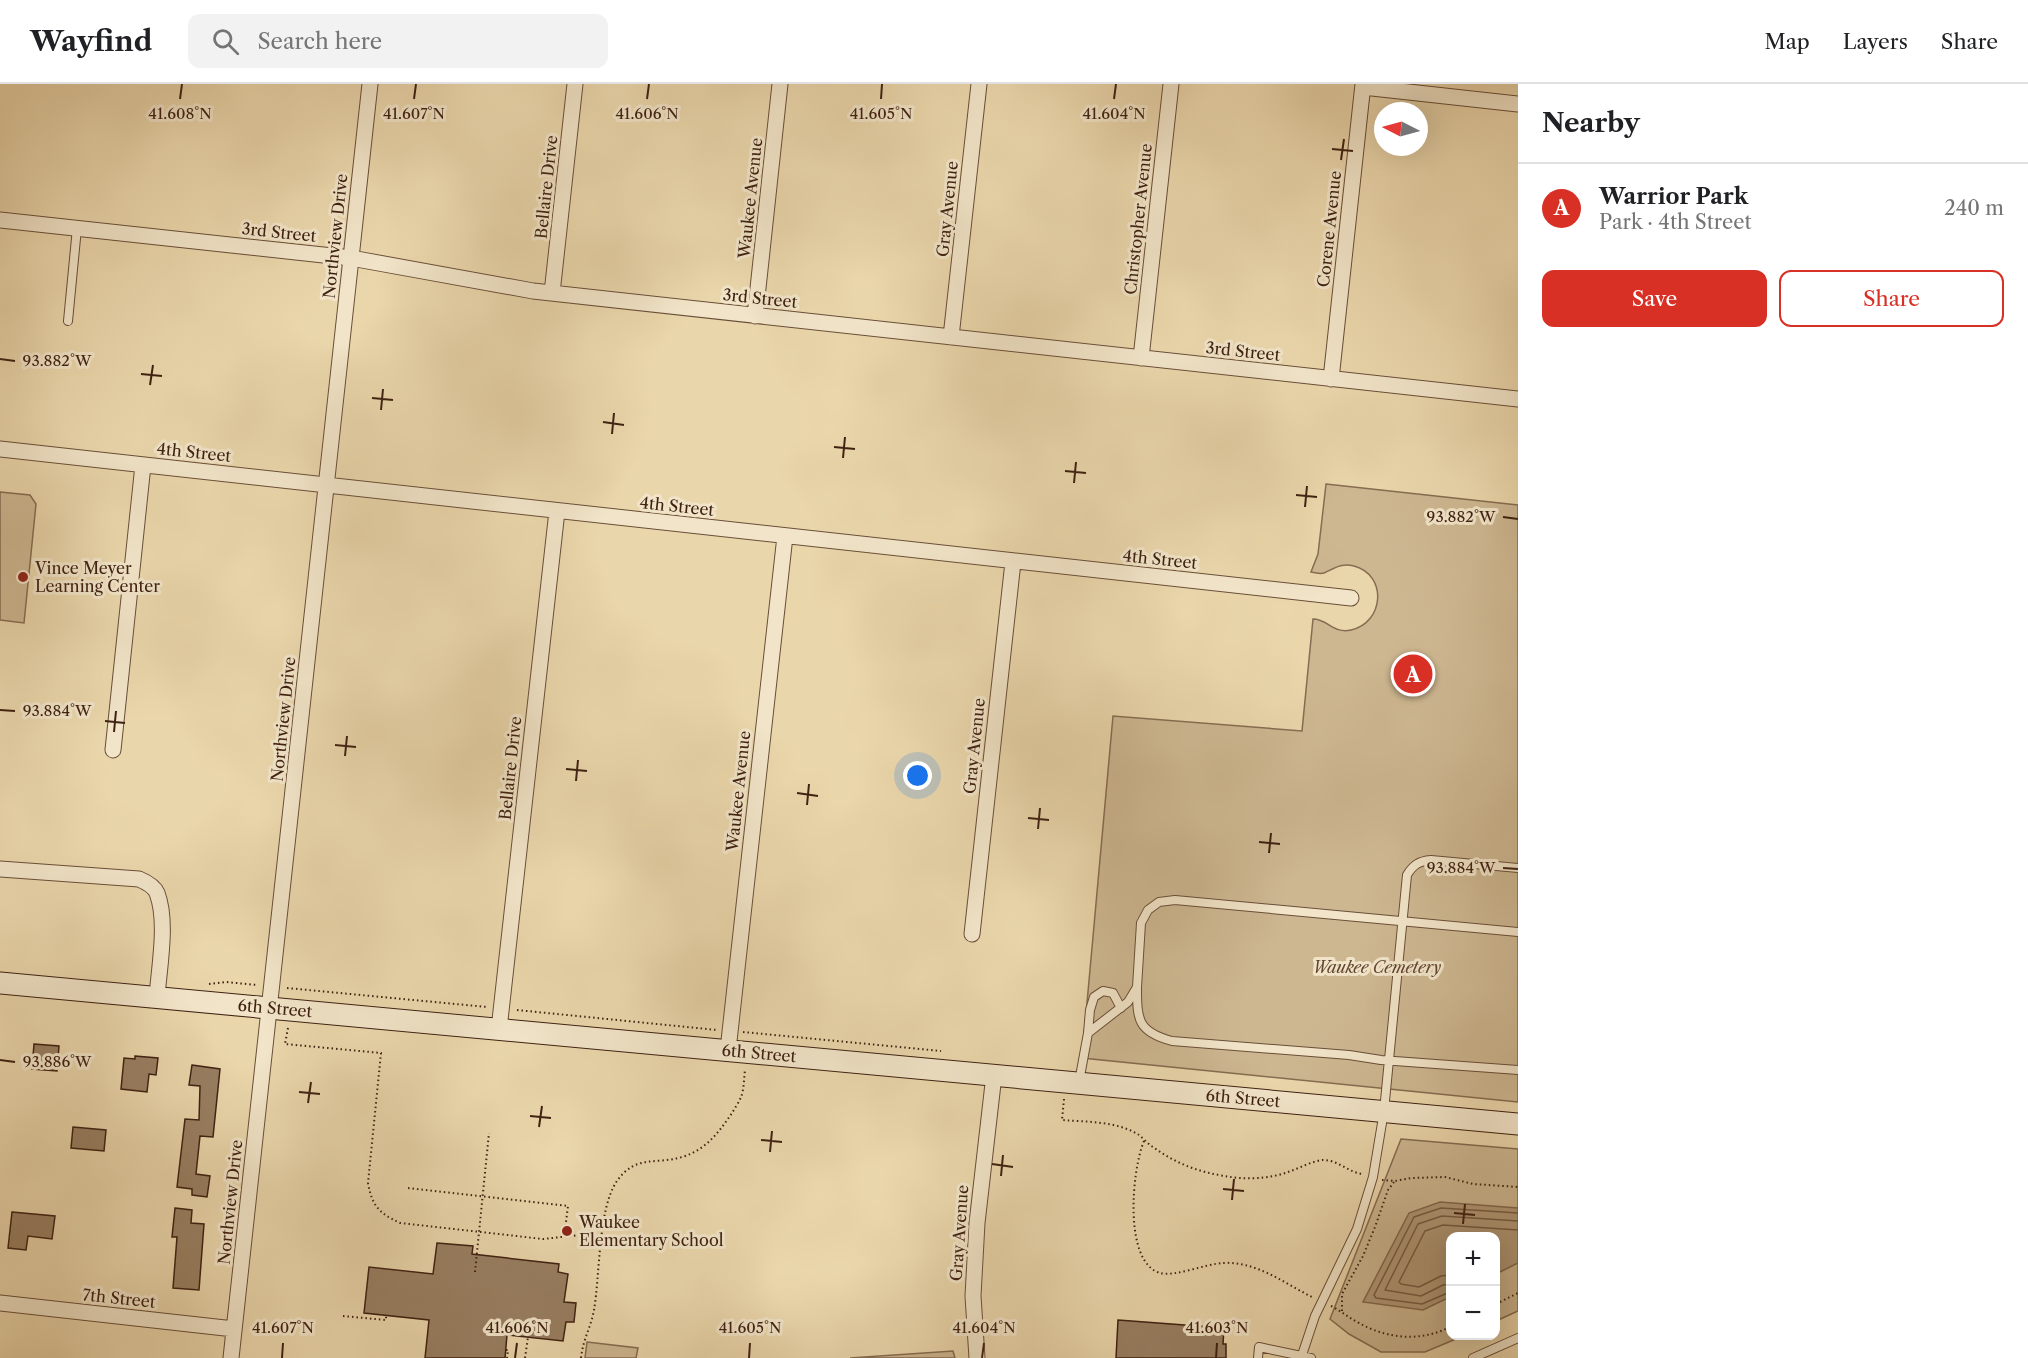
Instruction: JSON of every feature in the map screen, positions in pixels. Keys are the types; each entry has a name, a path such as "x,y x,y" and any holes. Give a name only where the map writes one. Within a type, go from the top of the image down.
{"main road":[{"name":"6th Street","path":"0,983 994,1075 1072,1089 1384,1111 1518,1124"}],"street":[{"name":"Northview Drive","path":"231,1358 370,84"},
{"name":"Bellaire Drive","path":"552,293 575,84"},
{"name":"Waukee Avenue","path":"755,316 780,84"},
{"name":"Gray Avenue","path":"951,337 979,84"},
{"name":"Christopher Avenue","path":"1141,358 1171,84"},
{"path":"1363,86 1518,104"},
{"name":"Corene Avenue","path":"1331,379 1363,86"},
{"name":"3rd Street","path":"0,220 351,258 552,293 1518,399"},
{"name":"4th Street","path":"0,449 1351,598"},
{"path":"113,750 143,465"},
{"name":"Bellaire Drive","path":"499,1029 557,511"},
{"name":"Waukee Avenue","path":"728,1050 785,536"},
{"name":"Gray Avenue","path":"972,934 1013,562"},
{"path":"0,869 139,879 149,884 157,891 162,919 157,997"},
{"name":"Gray Avenue","path":"977,1358 973,1296 977,1223 994,1075"},
{"name":"7th Street","path":"0,1303 234,1329"}],"lane":[{"path":"68,321 77,228"},
{"path":"1301,1356 1322,1301 1357,1229 1373,1178 1384,1111 1407,875 1412,866 1431,860 1518,868"},
{"path":"1518,932 1175,900 1159,902 1148,910 1141,923 1137,987 1137,1014 1143,1028 1155,1037 1172,1041 1518,1070"},
{"path":"1088,1033 1128,1002 1137,987"},
{"path":"1072,1089 1088,1033 1090,1010 1095,997 1104,991 1113,993 1121,1008"},
{"path":"1473,1358 1518,1338"},
{"path":"1258,1358 1259,1347 1311,1358"}],"path":[{"path":"203,984 226,982 261,985"},
{"path":"288,1029 285,1044 381,1053 368,1183 376,1208 388,1217 400,1223 543,1239 589,1234 601,1238"},
{"path":"738,1032 949,1052"},
{"path":"581,1358 583,1342 594,1312 601,1238 608,1203 616,1182 629,1167 636,1164 683,1157 705,1146 720,1131 742,1097 744,1070"},
{"path":"1072,1089 1062,1120 1112,1125 1138,1135 1174,1161 1198,1171 1227,1177 1249,1178 1279,1175 1327,1160 1338,1163 1354,1173 1395,1182 1437,1176 1473,1184 1518,1187"},
{"path":"475,1272 489,1133"},
{"path":"1144,1140 1133,1193 1134,1222 1139,1249 1144,1260 1152,1269 1172,1274 1206,1264 1226,1263 1245,1266 1274,1276 1385,1335 1398,1337 1428,1335 1446,1328"},
{"path":"1342,1311 1342,1294 1376,1227 1388,1190 1395,1182"},
{"path":"408,1188 568,1206 564,1238"},
{"path":"1500,1302 1518,1293"},
{"path":"343,1316 386,1320 386,1316"},
{"path":"525,1358 528,1337"},
{"path":"506,1350 508,1350 507,1358"}],"green space":[{"name":"Waukee Cemetery","path":"1326,484 1518,505 1518,1102 1082,1058 1113,716 1302,731 1313,619 1323,621 1340,630 1351,630 1362,626 1370,618 1378,599 1373,579 1365,571 1354,566 1342,566 1323,573 1311,572 1318,554"},
{"path":"0,492 30,495 36,504 24,623 0,620"},
{"path":"1401,1139 1518,1149 1518,1311 1500,1319 1500,1232 1446,1232 1446,1340 1454,1340 1425,1352 1381,1352 1349,1334 1330,1319"},
{"path":"587,1342 638,1348 636,1358 585,1358"},
{"path":"953,1351 955,1358 850,1358"}],"water":[{"path":"1440,1202 1518,1208 1518,1263 1500,1272 1500,1232 1446,1232 1446,1299 1423,1310 1363,1302 1409,1213"}],"building":[{"path":"34,1044 59,1046 57,1071 32,1069"},
{"path":"135,1056 158,1058 156,1075 149,1074 147,1092 121,1089 124,1058 135,1059"},
{"path":"192,1065 220,1069 213,1137 200,1136 196,1174 210,1176 207,1197 192,1195 192,1189 177,1187 185,1119 199,1120 200,1086 189,1085"},
{"path":"73,1127 106,1130 104,1151 71,1148"},
{"path":"175,1208 192,1210 191,1223 204,1224 199,1290 173,1288 177,1237 172,1237"},
{"path":"12,1212 55,1216 52,1239 28,1236 26,1250 8,1248"},
{"path":"437,1243 473,1246 472,1254 559,1264 558,1272 568,1274 564,1302 576,1303 574,1322 566,1322 563,1341 507,1335 505,1358 425,1358 429,1320 364,1313 369,1267 433,1274"},
{"path":"1118,1320 1224,1328 1223,1344 1226,1344 1226,1358 1116,1358"}],"place":[{"name":"Vince Meyer Learning Center","path":"23,577"},
{"name":"Warrior Park","path":"1413,674"},
{"name":"Waukee Elementary School","path":"567,1231"}]}
